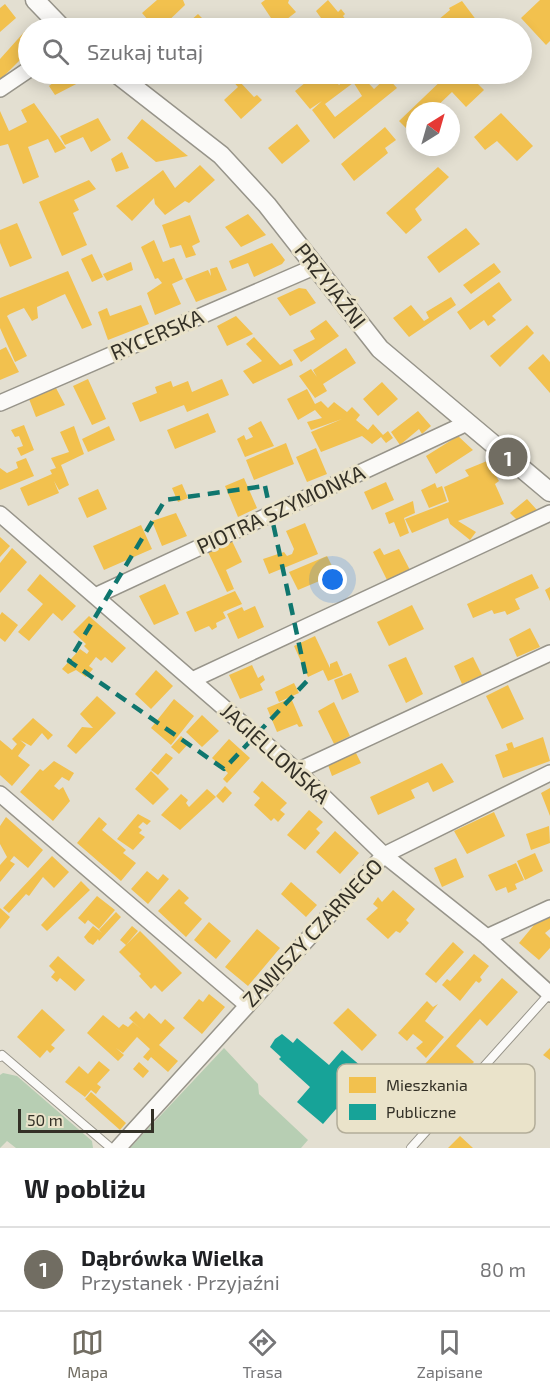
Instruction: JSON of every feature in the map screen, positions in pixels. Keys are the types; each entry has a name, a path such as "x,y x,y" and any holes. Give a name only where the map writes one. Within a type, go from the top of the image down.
{"street":[{"path":"35,0 52,18"},
{"path":"0,89 18,77"},
{"name":"PRZYJAŹNI","path":"130,84 221,155 267,205 380,349 550,492"},
{"name":"RYCERSKA","path":"0,403 314,267"},
{"name":"PIOTRA SZYMONKA","path":"95,596 467,423"},
{"path":"192,680 550,513"},
{"name":"JAGIELLOŃSKA","path":"0,514 297,771 384,855 487,937 550,993"},
{"path":"297,771 550,653"},
{"name":"ZAWISZY CZARNEGO","path":"118,1148 384,855 550,773"},
{"path":"0,794 247,1005"},
{"path":"487,937 550,908"}],"lane":[{"path":"486,1064 550,993"},
{"path":"1,1054 111,1148"},
{"path":"411,1148 424,1133"}],"highlighted area":[{"path":"265,486 307,681 224,769 69,661 165,500"}],"green space":[{"path":"224,1048 258,1084 259,1094 308,1140 301,1148 130,1148"},
{"path":"3,1073 17,1076 92,1141 93,1148 16,1148 7,1141 0,1148 0,1075"}],"building: Mieszkania":[{"path":"157,0 183,0 185,5 171,18 146,18 142,13"},
{"path":"265,0 289,0 288,3 296,12 288,18 271,18 261,3"},
{"path":"328,0 338,12 341,9 345,14 344,18 321,18 316,11"},
{"path":"540,0 550,0 550,41 546,45 532,30 532,18 521,18"},
{"path":"462,1 475,18 440,18 450,10 449,8"},
{"path":"5,4 16,18 0,32 0,8"},
{"path":"18,39 18,62 0,80 0,59"},
{"path":"52,84 76,84 55,95 49,86"},
{"path":"235,84 242,84 254,97 257,95 262,100 241,119 224,100 238,87"},
{"path":"304,84 352,84 325,104 335,117 362,96 354,84 369,84 374,89 379,84 393,84 397,88 334,139 312,110 322,101 310,109 295,91"},
{"path":"438,84 478,84 484,90 466,107 452,92 441,102 419,102"},
{"path":"34,103 66,148 55,153 48,139 28,147 39,177 23,184 8,144 0,146 0,111 9,131 27,122 21,110"},
{"path":"501,113 533,146 517,161 497,141 485,150 474,137"},
{"path":"406,114 406,128 399,121"},
{"path":"98,118 111,140 91,152 83,137 65,145 60,136"},
{"path":"142,119 188,156 156,162 127,138"},
{"path":"297,124 310,141 282,164 268,148"},
{"path":"385,127 396,140 385,148 388,153 354,181 341,164"},
{"path":"122,152 129,168 116,172 111,159"},
{"path":"200,165 215,180 189,203 185,201 165,215 155,204 154,198 132,221 116,206 163,170 175,188"},
{"path":"438,167 449,177 415,209 422,220 406,234 386,213"},
{"path":"89,180 96,189 74,200 79,210 73,213 87,245 62,256 39,202"},
{"path":"248,214 266,235 241,247 225,227"},
{"path":"190,215 200,242 192,246 196,255 186,258 181,245 170,248 162,225"},
{"path":"17,223 32,258 10,267 0,243 0,230"},
{"path":"466,228 480,244 439,273 427,257"},
{"path":"154,240 163,262 174,258 183,279 172,284 181,304 155,315 147,293 162,283 158,278 155,279 141,247"},
{"path":"272,243 285,260 282,264 254,277 248,263 232,269 229,261"},
{"path":"92,254 103,277 92,282 81,259"},
{"path":"131,262 133,270 107,281 103,274"},
{"path":"494,263 501,272 471,294 463,285"},
{"path":"217,267 227,290 196,302 185,279 208,270 211,276 210,269"},
{"path":"68,271 92,325 82,329 65,294 37,307 38,318 32,321 24,308 10,314 7,316 27,356 15,362 0,328 0,298"},
{"path":"499,282 512,300 492,316 496,320 488,326 484,320 470,330 457,312"},
{"path":"299,288 306,289 316,303 290,316 277,298"},
{"path":"451,297 456,305 409,337 393,318 411,305 424,321 429,318 426,312"},
{"path":"141,305 149,324 108,340 98,312 107,308 110,316"},
{"path":"236,316 253,334 227,346 217,326"},
{"path":"326,320 339,336 301,362 293,350 315,339 310,331"},
{"path":"527,325 534,333 500,367 490,356"},
{"path":"254,337 280,365 291,359 293,365 253,384 243,371 262,361 246,344"},
{"path":"6,347 19,372 0,380 0,350"},
{"path":"346,348 356,363 323,384 327,391 315,398 299,376 311,369 317,377 313,370"},
{"path":"543,354 550,362 550,393 528,368"},
{"path":"88,379 106,419 92,425 73,386"},
{"path":"222,379 229,395 187,412 184,405 140,422 132,403 157,393 155,387 171,381 173,387 188,381 192,392"},
{"path":"382,382 398,399 378,416 363,399"},
{"path":"56,388 65,405 36,417 29,399"},
{"path":"307,389 315,404 321,401 328,408 334,402 347,412 352,407 360,415 356,420 368,430 373,424 383,435 388,431 393,438 386,443 381,437 372,444 362,436 321,452 311,432 342,419 311,430 307,422 322,418 315,410 298,420 287,399"},
{"path":"418,411 431,426 422,434 419,429 400,445 391,432"},
{"path":"208,413 216,432 175,449 167,430"},
{"path":"261,421 274,446 245,457 237,439 244,435 246,440 253,437 248,428"},
{"path":"24,425 34,450 21,456 17,448 23,446 19,436 15,437 11,430"},
{"path":"74,426 84,454 61,465 69,485 59,490 54,481 59,493 28,506 20,488 52,474 50,470 56,468 51,458 69,452 60,432"},
{"path":"109,426 115,440 88,452 82,439"},
{"path":"458,436 473,450 436,474 426,456"},
{"path":"286,443 294,464 254,480 246,460"},
{"path":"316,448 327,474 307,482 296,457"},
{"path":"26,458 34,476 0,490 0,468 7,473 18,468 16,462"},
{"path":"487,461 499,481 495,484 504,504 458,521 476,532 470,540 450,524 448,518 412,533 405,519 449,502 444,487 469,476 465,470"},
{"path":"244,478 257,508 238,517 225,486"},
{"path":"386,482 394,500 372,510 364,492"},
{"path":"435,483 437,488 442,486 447,501 429,508 421,490"},
{"path":"182,484 188,498 178,502 172,488"},
{"path":"98,489 107,509 87,518 78,498"},
{"path":"527,499 537,510 518,521 510,513"},
{"path":"413,501 415,513 404,518 409,533 400,537 394,522 389,524 385,513"},
{"path":"176,513 187,536 162,546 152,521"},
{"path":"305,523 318,554 269,574 263,559 284,552 287,556 292,554 294,549 286,531"},
{"path":"141,525 152,549 104,570 93,546"},
{"path":"0,537 10,546 0,557"},
{"path":"232,541 242,562 226,570 234,589 227,592 208,552"},
{"path":"12,548 27,562 0,593 0,563"},
{"path":"380,548 384,555 399,549 410,570 387,580 373,552"},
{"path":"327,556 336,574 298,590 289,572"},
{"path":"40,574 76,606 62,621 53,613 29,641 18,632 43,604 27,590"},
{"path":"532,574 539,588 515,599 520,609 507,615 505,611 494,614 492,610 473,618 467,604"},
{"path":"165,584 179,614 154,625 139,596"},
{"path":"550,587 550,601 545,590"},
{"path":"235,591 242,604 223,612 226,618 216,623 217,627 212,630 209,626 195,632 186,612"},
{"path":"412,605 424,629 389,646 377,622"},
{"path":"255,606 264,627 238,639 227,614 242,607 244,611"},
{"path":"2,612 18,625 5,642 0,638"},
{"path":"89,616 126,648 112,663 105,657 101,661 96,657 89,666 93,669 86,677 76,670 68,674 62,669 80,649 87,654 89,651 84,646 86,644 73,632"},
{"path":"530,628 540,647 517,657 509,639"},
{"path":"315,636 330,668 330,664 337,661 343,675 328,681 323,670 308,677 294,646"},
{"path":"406,657 423,694 406,703 388,665"},
{"path":"473,657 482,675 462,684 454,666"},
{"path":"252,665 258,678 263,675 265,680 260,684 263,690 240,699 229,675"},
{"path":"156,670 173,686 151,709 135,694"},
{"path":"351,673 359,692 342,700 334,680"},
{"path":"294,683 299,693 279,702 275,692"},
{"path":"508,685 524,719 502,729 486,696"},
{"path":"97,696 116,713 76,754 67,746 82,727 93,728 80,714"},
{"path":"291,698 303,726 299,727 297,724 277,732 267,708"},
{"path":"174,699 194,716 171,745 151,728"},
{"path":"334,702 350,736 334,744 318,711"},
{"path":"202,715 219,731 202,747 186,732"},
{"path":"33,718 53,735 48,740 42,733 31,746 20,740 26,745 18,756 30,765 12,786 0,775 0,740 12,750 17,744 12,739"},
{"path":"181,736 189,743 179,754 171,747"},
{"path":"543,737 550,761 503,778 495,755 508,750 506,744 512,742 514,748"},
{"path":"229,739 250,758 227,783 223,779 228,773 212,758"},
{"path":"166,753 173,758 158,775 151,770"},
{"path":"356,753 361,763 332,776 328,765"},
{"path":"54,761 74,773 69,781 62,777 54,786 59,790 63,787 70,801 53,821 20,792 40,769 43,771"},
{"path":"442,763 454,782 433,792 428,782 411,790 415,798 378,815 370,797"},
{"path":"151,771 169,789 153,805 135,789"},
{"path":"262,781 287,803 280,810 285,814 278,822 274,818 271,821 254,805 260,798 253,792"},
{"path":"225,786 232,793 223,803 216,796"},
{"path":"550,788 550,816 541,793"},
{"path":"207,789 216,797 180,830 161,815 181,794 188,800 186,803 189,807"},
{"path":"309,810 323,822 316,829 320,833 305,850 287,835"},
{"path":"494,812 505,836 467,854 454,831"},
{"path":"138,814 151,821 147,825 143,822 138,827 142,830 139,833 145,837 133,850 117,839"},
{"path":"6,817 43,850 28,868 14,856 10,861 15,864 0,882 0,865 7,857 0,844 0,826"},
{"path":"99,817 107,824 102,830 126,850 123,853 136,863 121,881 77,843"},
{"path":"549,826 550,843 531,850 526,834"},
{"path":"335,831 359,853 340,874 316,852"},
{"path":"535,853 543,871 525,880 517,861"},
{"path":"52,856 69,872 54,888 43,877 29,896 26,894 9,913 3,908"},
{"path":"456,858 464,877 442,887 434,868"},
{"path":"516,863 524,880 515,884 517,889 508,893 506,887 496,891 488,875"},
{"path":"147,871 158,880 163,874 169,879 148,904 131,889"},
{"path":"81,881 90,890 47,931 41,925"},
{"path":"291,882 317,905 306,917 281,894"},
{"path":"179,889 189,898 184,903 202,919 186,937 158,911"},
{"path":"393,890 415,909 406,920 409,923 400,933 396,931 388,939 366,919 378,908 373,904 378,897 382,902"},
{"path":"97,896 115,910 99,929 88,920 85,924 78,918"},
{"path":"0,908 10,917 0,929"},
{"path":"116,912 121,917 99,941 98,939 93,945 88,942 84,937 93,926 102,933 99,930"},
{"path":"550,917 550,929 545,933 550,938 550,948 539,960 519,943 534,925"},
{"path":"209,922 231,941 216,959 194,940"},
{"path":"132,926 138,931 126,945 120,940"},
{"path":"257,929 280,948 248,986 225,967"},
{"path":"140,931 182,973 162,992 155,985 151,989 139,976 141,974 119,952"},
{"path":"453,942 464,952 436,983 425,974"},
{"path":"474,954 489,966 480,977 482,980 479,983 476,981 460,1001 442,985 447,979 450,981"},
{"path":"58,956 85,980 75,991 60,978 57,982 51,977 55,972 49,966"},
{"path":"502,978 518,992 487,1026 480,1019 456,1046 474,1062 472,1064 425,1064"},
{"path":"209,994 225,1007 202,1034 183,1018 199,999 203,1002"},
{"path":"427,1001 433,1007 438,1004 425,1021 444,1037 426,1058 416,1048 423,1042 413,1034 407,1041 398,1033"},
{"path":"348,1008 377,1035 362,1051 333,1023"},
{"path":"42,1009 65,1030 51,1045 55,1048 50,1053 47,1050 40,1058 17,1037"},
{"path":"136,1011 144,1019 149,1013 161,1024 165,1019 175,1028 159,1045 178,1061 168,1072 151,1057 148,1061 143,1057 150,1049 137,1037 123,1053 116,1048 124,1055 118,1061 87,1033 103,1015 119,1028 123,1024 128,1027 133,1022 142,1030 129,1018"},
{"path":"550,1048 550,1060 543,1055"},
{"path":"99,1061 110,1070 97,1084 101,1087 96,1094 91,1090 85,1097 65,1082 79,1066 88,1074"},
{"path":"139,1062 149,1071 143,1078 133,1069"},
{"path":"91,1092 126,1123 120,1130 85,1099"},
{"path":"460,1136 473,1148 448,1148"}],"building: Publiczne":[{"path":"282,1034 293,1043 297,1038 329,1065 342,1050 359,1064 337,1064 337,1110 323,1124 297,1102 310,1087 279,1059 281,1057 270,1047"}],"place":[{"name":"Dąbrówka Wielka","path":"508,457"}]}
